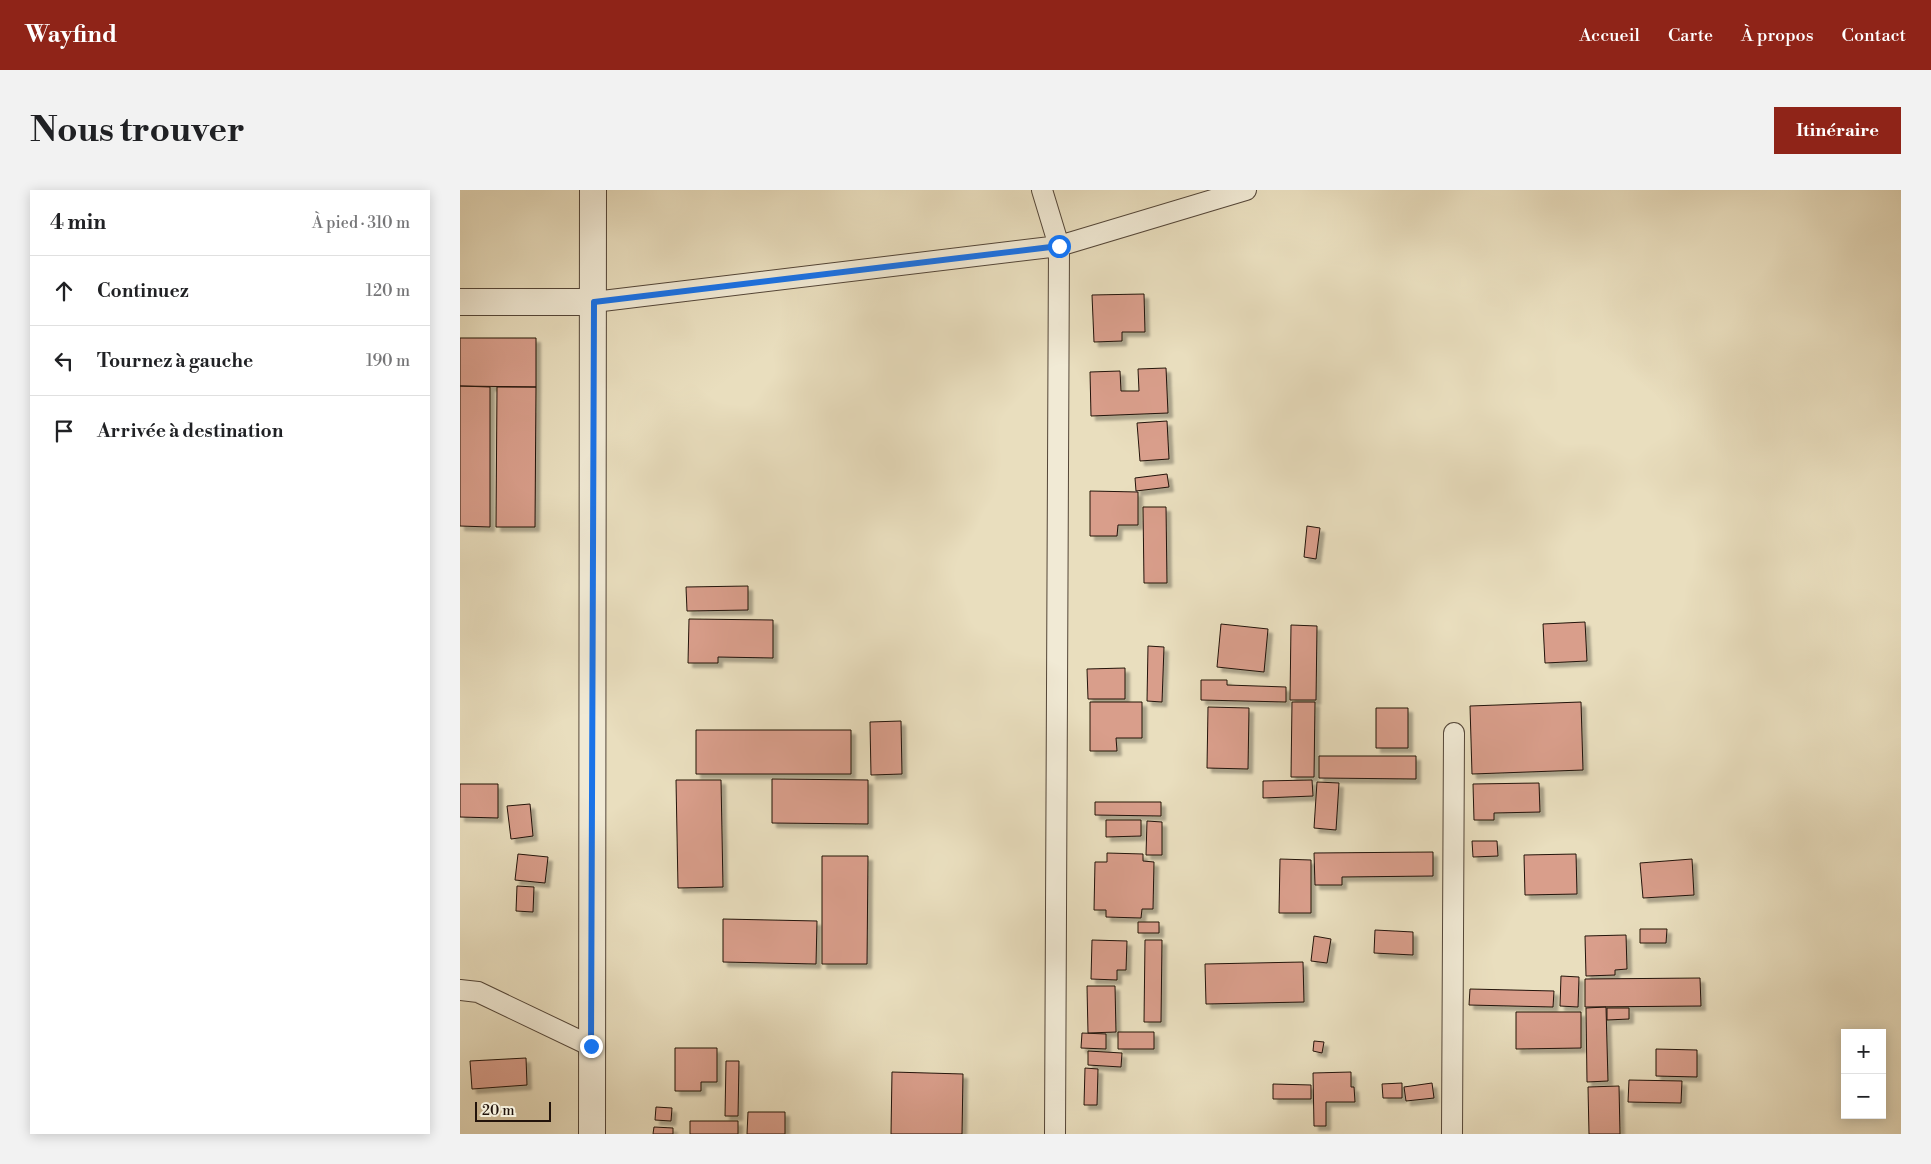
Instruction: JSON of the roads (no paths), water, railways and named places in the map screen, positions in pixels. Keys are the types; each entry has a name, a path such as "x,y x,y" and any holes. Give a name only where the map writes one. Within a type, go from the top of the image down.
{"street":[{"path":"592,1134 593,190"},
{"path":"1042,190 1059,246 1055,1134"},
{"path":"460,302 594,302 1059,246 1246,190"},
{"path":"1452,1134 1454,733"},
{"path":"460,990 478,992 591,1046"}]}
